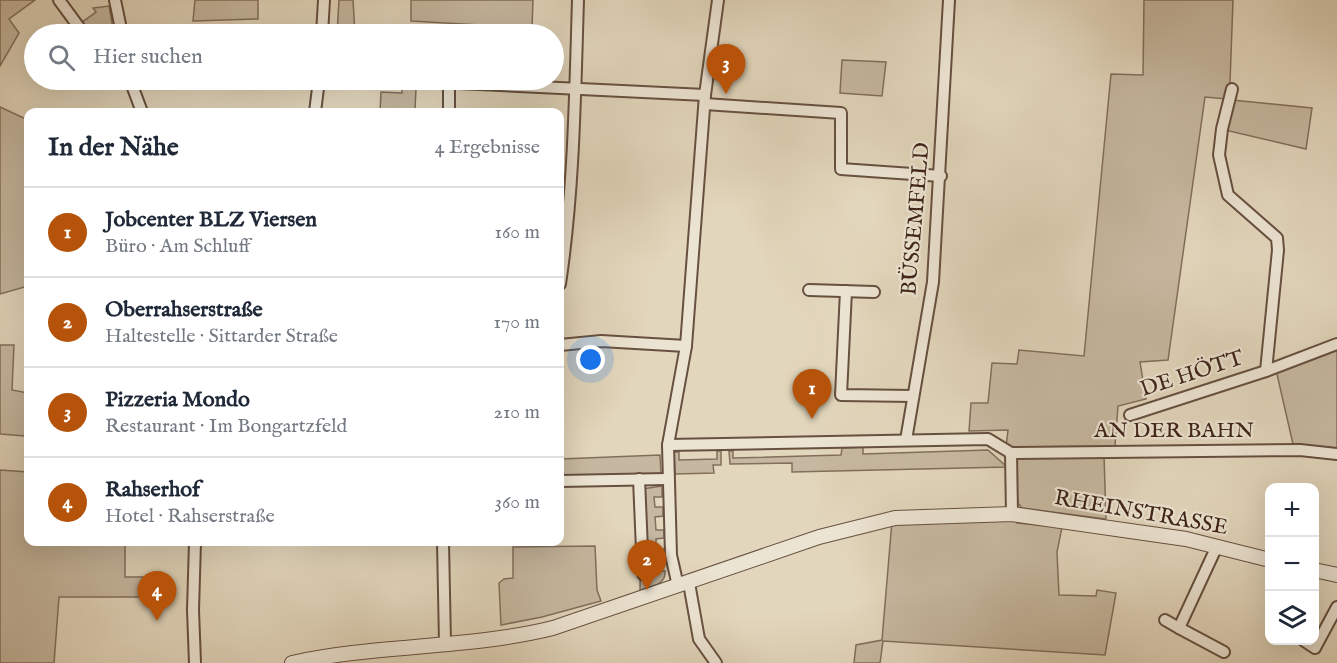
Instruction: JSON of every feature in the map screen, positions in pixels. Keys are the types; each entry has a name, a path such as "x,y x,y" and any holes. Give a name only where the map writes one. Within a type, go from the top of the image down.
{"street":[{"path":"59,0 77,24"},
{"path":"116,0 120,24"},
{"path":"323,24 324,0"},
{"path":"564,243 577,88 578,0"},
{"path":"716,663 699,639 683,584 671,555 667,479 668,445 686,346 705,100 718,0"},
{"name":"BÜSSEMFELD","path":"906,440 933,282 941,176 949,0"},
{"path":"564,87 841,113 841,169 941,176"},
{"name":"DE HÖTT","path":"1232,89 1219,155 1228,195 1277,238 1278,250 1266,371"},
{"path":"132,90 140,108"},
{"path":"316,108 318,90"},
{"path":"449,90 449,108"},
{"path":"564,170 571,171"},
{"path":"809,290 874,292"},
{"path":"846,291 841,395 913,396"},
{"path":"564,344 590,341 686,346"},
{"name":"DE HÖTT","path":"1130,415 1266,371 1337,344"},
{"path":"668,445 988,439 1011,453 1012,514"},
{"name":"AN DER BAHN","path":"1011,453 1300,450 1337,454"},
{"path":"639,479 644,574"},
{"path":"564,481 667,479"},
{"name":"RHEINSTRASSE","path":"292,663 368,650 519,636 553,628 819,537 895,518 1012,514 1040,517 1186,539 1265,559"},
{"path":"195,546 193,610 195,663"},
{"path":"443,546 445,643"},
{"path":"1179,628 1217,546"},
{"path":"1319,571 1337,575"},
{"path":"1319,642 1334,619 1337,607"},
{"path":"1166,620 1224,652"}],"shaded area":[{"path":"0,0 35,0 9,19 19,33 0,66"},
{"path":"195,0 258,0 258,19 193,21"},
{"path":"339,0 353,0 354,24 338,24"},
{"path":"411,0 533,0 532,24 411,21"},
{"path":"1144,0 1233,0 1230,83 1226,99 1205,97 1168,360 1140,362 1146,399 1118,406 1115,446 1006,447 1008,430 969,431 971,403 988,403 992,363 1017,364 1019,350 1084,356 1111,74 1143,75"},
{"path":"109,6 112,24 82,24 96,12 93,8"},
{"path":"842,60 886,62 882,96 840,93"},
{"path":"402,90 416,90 415,108 380,108 381,92 402,93"},
{"path":"1232,100 1312,108 1306,149 1225,130"},
{"path":"0,107 24,118 24,287 0,294"},
{"path":"0,345 14,345 12,390 24,392 24,436 0,434"},
{"path":"1337,349 1337,448 1293,444 1276,370"},
{"path":"863,447 863,454 988,450 1007,467 792,472 792,463 730,464 729,451 733,451 733,458 841,455 842,448"},
{"path":"717,451 721,451 721,465 713,465 714,473 675,474 674,452 679,452 679,460 717,459"},
{"path":"660,455 661,474 564,477 564,459"},
{"path":"1104,455 1106,519 1022,508 1018,503 1013,458"},
{"path":"0,470 24,472 24,546 125,546 125,577 144,577 144,597 59,597 54,663 0,663"},
{"path":"662,486 662,497 654,497 655,507 663,507 663,516 655,517 656,530 664,530 664,538 656,539 656,549 664,549 665,557 657,557 657,571 665,571 665,576 661,582 640,590 642,489"},
{"path":"1018,520 1017,523 1062,527 1057,552 1059,595 1096,596 1097,590 1116,593 1105,655 883,641 880,663 854,663 856,645 882,640 892,521"},
{"path":"595,546 597,590 601,601 501,625 499,583 504,579 513,578 513,547"}],"place":[{"name":"Pizzeria Mondo","path":"726,94"},
{"name":"Jobcenter BLZ Viersen","path":"812,419"},
{"name":"Oberrahserstraße","path":"647,590"},
{"name":"Rahserhof","path":"157,621"}]}
